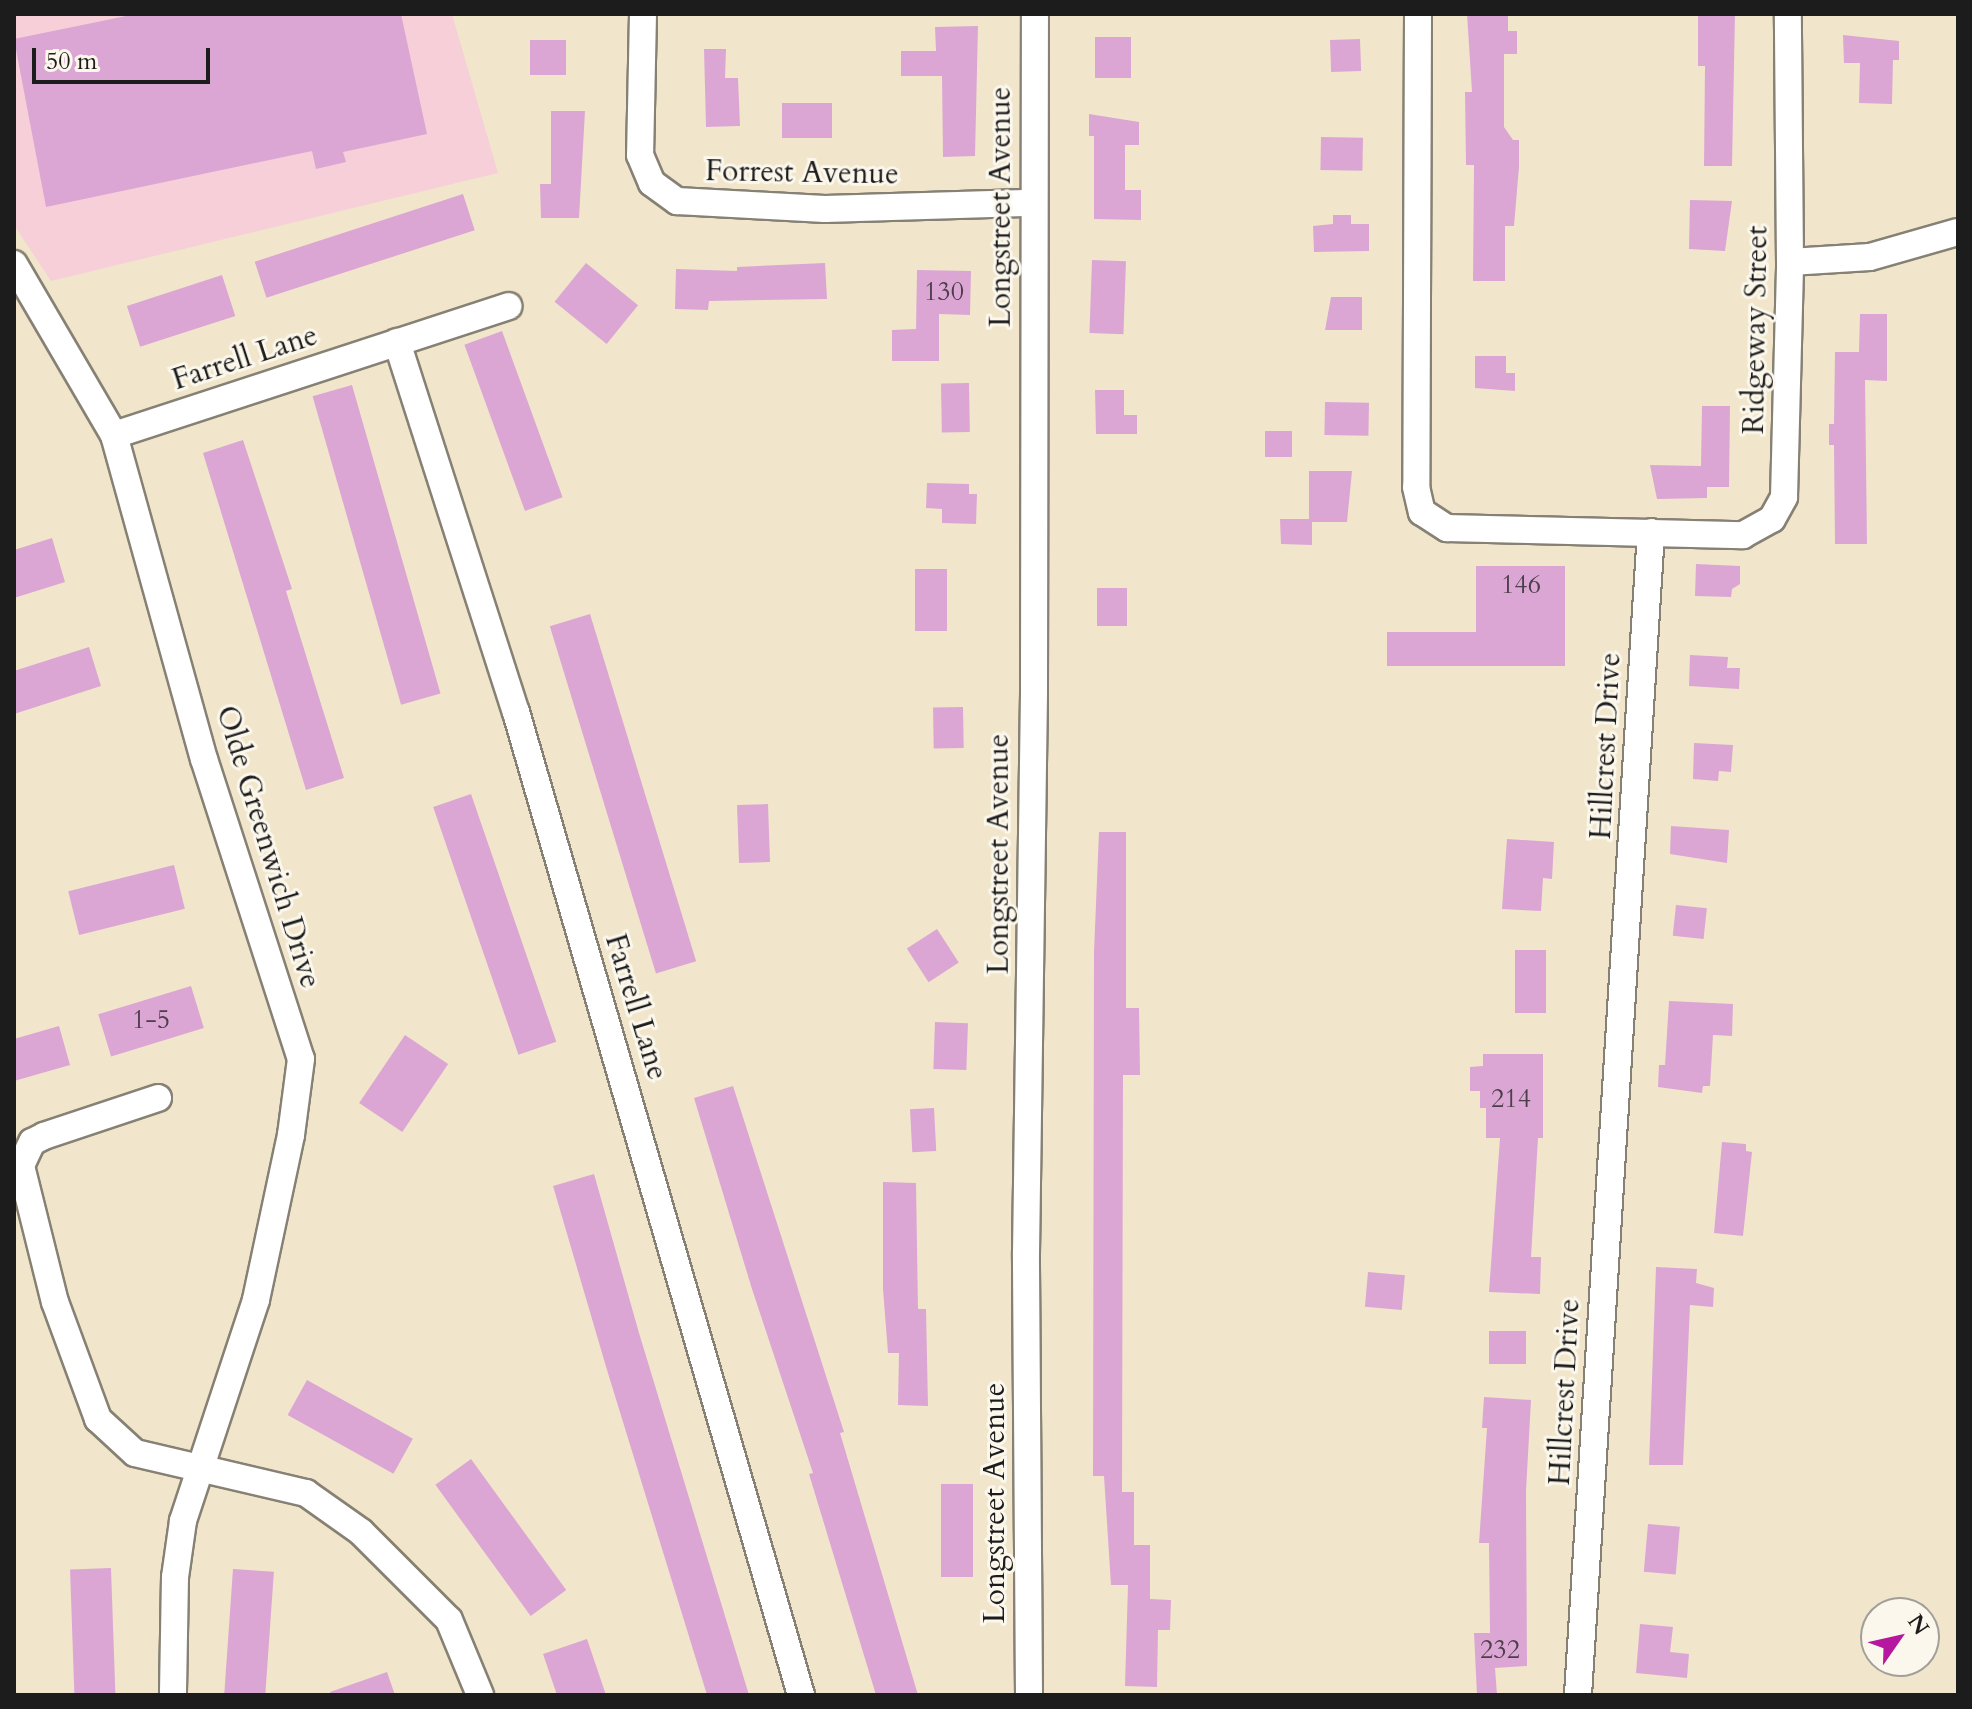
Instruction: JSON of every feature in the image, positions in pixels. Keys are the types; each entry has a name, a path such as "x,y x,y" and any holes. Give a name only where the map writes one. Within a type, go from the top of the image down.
{"street":[{"name":"Forrest Avenue","path":"643,14 640,155 652,183 677,201 825,209 1033,203"},
{"name":"Longstreet Avenue","path":"1029,1695 1035,14"},
{"path":"1418,14 1416,487 1422,512 1447,528 1651,532"},
{"name":"Ridgeway Street","path":"1651,532 1743,535 1759,529 1781,505 1790,262 1788,14"},
{"path":"1790,262 1870,257 1958,232"},
{"name":"Olde Greenwich Drive","path":"14,264 114,435 204,759 301,1059 291,1135 256,1300 197,1470 175,1577 173,1695"},
{"name":"Farrell Lane","path":"114,435 508,306"},
{"name":"Farrell Lane","path":"397,342 516,712 801,1695"},
{"name":"Hillcrest Drive","path":"1578,1695 1651,532"},
{"path":"158,1098 44,1136 32,1142 21,1166 55,1302 98,1419 135,1453 197,1470 306,1493 361,1532 449,1620 480,1695"}],"shaded area":[{"path":"14,14 452,14 498,173 51,281 14,225"}],"building":[{"path":"136,14 401,14 427,134 343,152 346,162 316,169 312,151 46,207 14,39"},
{"path":"1467,14 1508,14 1508,31 1517,31 1517,54 1504,54 1504,127 1513,140 1519,140 1514,226 1505,226 1505,281 1473,281 1474,165 1466,165 1465,92 1472,92"},
{"path":"1698,14 1735,14 1732,166 1704,166 1705,66 1698,66"},
{"path":"978,26 975,156 943,157 942,76 901,76 901,51 936,51 935,27"},
{"path":"1843,35 1899,41 1899,60 1893,60 1892,104 1859,103 1860,63 1844,63"},
{"path":"1095,37 1131,37 1131,78 1095,78"},
{"path":"1360,39 1361,71 1331,72 1330,40"},
{"path":"530,40 566,40 566,75 530,75"},
{"path":"704,49 726,49 725,78 738,78 740,126 706,127"},
{"path":"782,103 832,103 832,138 782,138"},
{"path":"551,111 585,111 579,218 541,218 540,184 551,184"},
{"path":"1089,114 1139,122 1139,145 1125,145 1125,190 1141,190 1141,220 1094,219 1094,136 1089,136"},
{"path":"1321,137 1363,138 1362,171 1320,170"},
{"path":"463,194 475,230 266,298 255,262"},
{"path":"1690,200 1732,201 1725,251 1689,249"},
{"path":"1333,215 1351,215 1351,224 1369,224 1369,251 1314,252 1313,226 1333,224"},
{"path":"1092,260 1126,261 1123,334 1089,333"},
{"path":"586,263 638,305 607,344 555,302"},
{"path":"825,263 827,299 709,301 708,310 675,309 676,269 737,271 737,267"},
{"path":"917,270 971,271 970,315 939,314 939,361 892,361 892,330 916,329"},
{"path":"222,275 235,316 140,347 127,306"},
{"path":"1331,297 1362,297 1362,330 1325,330"},
{"path":"1860,314 1887,314 1887,381 1865,380 1867,544 1835,544 1834,445 1829,445 1829,424 1834,424 1835,352 1859,352"},
{"path":"502,331 563,497 525,511 464,345"},
{"path":"1475,356 1506,356 1506,373 1515,373 1515,391 1475,388"},
{"path":"941,383 969,383 970,432 942,432"},
{"path":"352,385 440,694 401,705 313,396"},
{"path":"1095,390 1124,390 1124,415 1137,415 1137,434 1096,434"},
{"path":"1325,402 1369,403 1368,436 1324,435"},
{"path":"1702,406 1730,406 1729,487 1707,487 1707,498 1657,499 1650,465 1701,466"},
{"path":"1265,431 1292,431 1292,457 1265,457"},
{"path":"243,440 292,589 286,591 344,778 306,790 203,453"},
{"path":"1309,471 1352,471 1347,522 1312,522 1312,545 1281,544 1280,519 1309,519"},
{"path":"927,483 969,484 969,494 977,494 976,524 942,523 942,509 926,508"},
{"path":"52,538 65,582 14,598 14,550"},
{"path":"1696,564 1740,566 1740,584 1732,589 1731,597 1695,596"},
{"path":"1476,566 1565,566 1565,666 1387,666 1387,632 1476,632"},
{"path":"915,569 947,569 947,631 915,631"},
{"path":"1097,588 1127,588 1127,626 1097,626"},
{"path":"590,614 696,961 656,973 550,626"},
{"path":"89,647 101,686 14,714 14,671"},
{"path":"1690,655 1728,657 1727,668 1740,668 1739,689 1689,686"},
{"path":"963,707 964,748 934,749 933,708"},
{"path":"1694,743 1733,745 1731,772 1719,771 1718,781 1693,779"},
{"path":"471,794 556,1042 518,1055 433,807"},
{"path":"768,804 770,862 739,863 737,805"},
{"path":"1671,826 1729,830 1727,863 1670,854"},
{"path":"1099,832 1126,832 1126,1008 1139,1008 1140,1075 1123,1075 1122,1492 1134,1492 1134,1545 1150,1545 1150,1599 1171,1600 1170,1630 1158,1630 1157,1687 1125,1686 1128,1585 1111,1585 1104,1476 1093,1476 1094,952"},
{"path":"1507,839 1554,842 1552,879 1543,878 1541,911 1502,909"},
{"path":"174,865 185,909 79,935 68,891"},
{"path":"1676,905 1707,908 1704,939 1673,936"},
{"path":"937,929 959,963 929,982 907,949"},
{"path":"1515,950 1546,950 1546,1013 1515,1013"},
{"path":"191,986 204,1028 111,1056 98,1014"},
{"path":"1669,1001 1733,1004 1732,1036 1713,1035 1710,1086 1703,1086 1702,1093 1658,1087 1659,1065 1665,1065"},
{"path":"935,1022 968,1023 966,1070 933,1069"},
{"path":"59,1026 70,1065 14,1081 14,1039"},
{"path":"405,1035 448,1064 402,1132 359,1103"},
{"path":"1483,1054 1543,1054 1543,1138 1538,1138 1531,1257 1541,1257 1540,1294 1489,1292 1500,1138 1486,1138 1486,1108 1480,1108 1480,1091 1470,1091 1470,1067 1483,1066"},
{"path":"733,1086 844,1432 840,1433 918,1695 876,1695 809,1474 813,1473 752,1289 694,1098"},
{"path":"934,1108 936,1151 912,1152 910,1109"},
{"path":"1722,1142 1746,1144 1746,1151 1752,1152 1743,1236 1714,1233"},
{"path":"594,1174 749,1695 707,1695 607,1370 553,1186"},
{"path":"883,1182 916,1183 918,1309 926,1309 928,1406 898,1405 899,1353 888,1353 883,1289"},
{"path":"1656,1267 1697,1269 1696,1283 1714,1288 1713,1307 1690,1305 1683,1465 1649,1465"},
{"path":"1368,1272 1405,1275 1402,1310 1365,1307"},
{"path":"1489,1331 1526,1331 1526,1364 1489,1364"},
{"path":"307,1380 413,1439 393,1474 288,1415"},
{"path":"1484,1397 1531,1400 1526,1491 1527,1666 1495,1668 1497,1695 1477,1695 1474,1633 1490,1633 1489,1543 1479,1543 1487,1428 1482,1428"},
{"path":"471,1459 566,1590 531,1616 435,1485"},
{"path":"941,1484 973,1484 973,1577 941,1577"},
{"path":"1648,1524 1680,1527 1676,1575 1644,1572"},
{"path":"111,1568 115,1695 74,1695 70,1569"},
{"path":"233,1569 274,1572 265,1695 224,1695"},
{"path":"1640,1624 1673,1627 1670,1652 1689,1654 1687,1678 1636,1673"},
{"path":"587,1639 606,1695 557,1695 543,1654"},
{"path":"387,1672 395,1695 331,1695 330,1692"}]}
